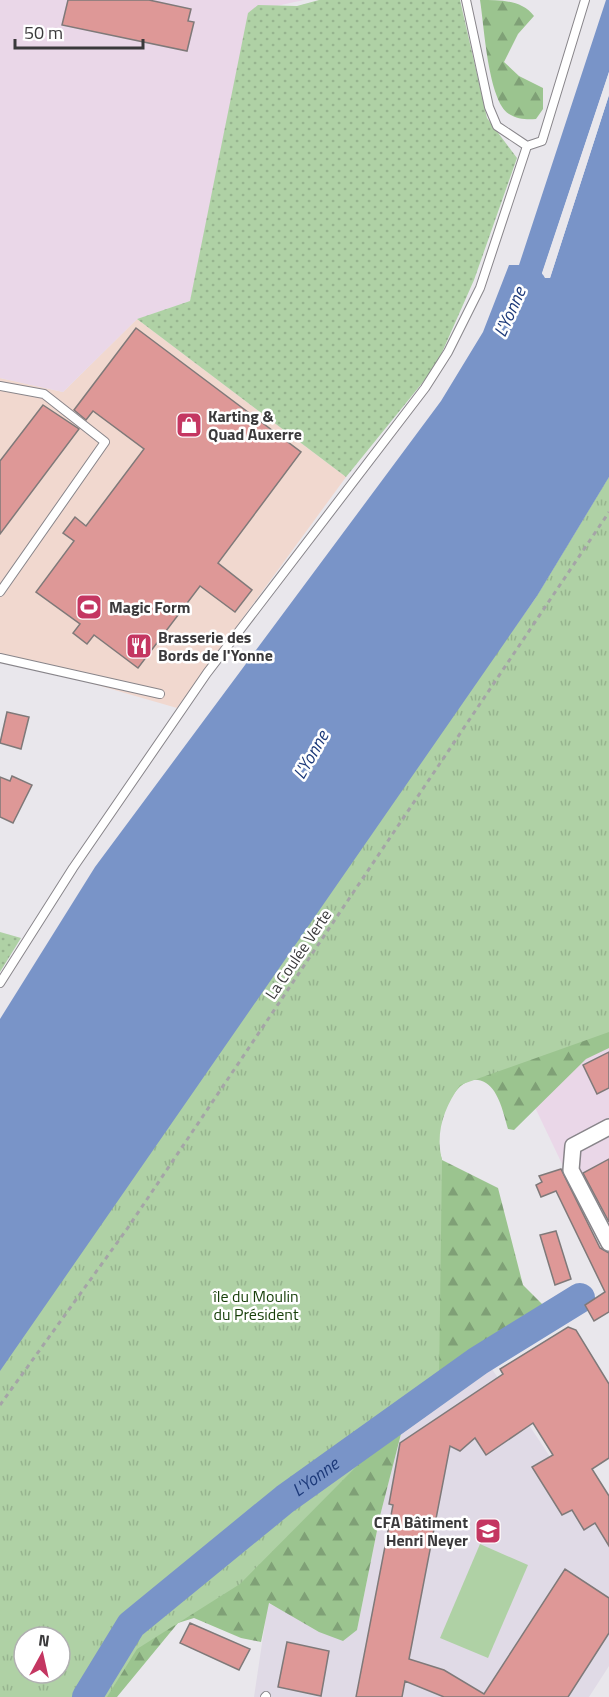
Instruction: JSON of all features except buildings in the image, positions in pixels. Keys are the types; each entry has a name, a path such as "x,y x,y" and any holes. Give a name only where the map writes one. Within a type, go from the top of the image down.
{"street":[{"path":"609,1127 573,1146 571,1170 609,1243"}],"lane":[{"path":"466,0 489,107 498,126 526,146"},
{"path":"526,146 542,141 585,0"},
{"path":"0,983 73,868 207,673 426,388 448,352 480,288 526,146"},
{"path":"0,386 45,394 105,442 0,592"},
{"path":"0,658 160,694"}],"path":[{"name":"La Coulée Verte","path":"0,1405 127,1229 609,512"}],"shaded area":[{"path":"0,0 304,0 258,10 190,301 137,319 63,392 0,378"},
{"path":"137,319 346,477 177,708 0,657 0,378 63,392"},
{"path":"609,1040 609,1262 519,1074"},
{"name":"CFA Bâtiment Henri Neyer","path":"492,1369 609,1546 609,1666 589,1697 254,1697 268,1603 294,1616 357,1630 380,1516 401,1434"}],"green space":[{"path":"319,0 460,0 487,118 517,158 474,280 436,366 346,477 137,319 190,301 248,13 258,5 297,6"},
{"path":"480,0 517,4 534,16 518,34 504,62 519,76 543,88 543,109 536,119 515,117 509,114 496,94 485,43"},
{"path":"609,477 609,1048 586,1059 514,1130 508,1129 500,1104 491,1087 476,1080 467,1082 458,1089 445,1109 437,1141 442,1160 498,1188 523,1285 545,1307 577,1316 491,1369 401,1434 380,1516 357,1630 343,1641 319,1632 269,1603 261,1642 241,1638 194,1618 178,1623 117,1697 58,1697 66,1685 72,1685 72,1675 104,1624 537,596"},
{"name":"île du Moulin du Président","path":"609,477 609,1032 460,1085 449,1103 440,1130 442,1160 439,1383 240,1584 137,1649 107,1697 0,1697 0,1345 537,596"},
{"path":"0,932 21,938 0,972"},
{"path":"480,1544 528,1565 488,1658 440,1638"}],"water":[{"path":"606,0 609,0 609,72 542,274 550,278 609,95 609,477 537,596 0,1371 0,1019 95,867 441,401 483,332 509,265 519,265"}],"pier":[{"path":"609,72 609,81 546,276 609,92 609,95 550,278 545,278 542,273"}],"waterway":[{"name":"L'Yonne","path":"87,1697 131,1625 285,1499 478,1361 580,1298"}],"place":[{"name":"Karting & Quad Auxerre","path":"189,425"},
{"name":"Magic Form","path":"89,607"},
{"name":"Brasserie des Bords de l'Yonne","path":"139,646"},
{"name":"CFA Bâtiment Henri Neyer","path":"488,1531"}]}
